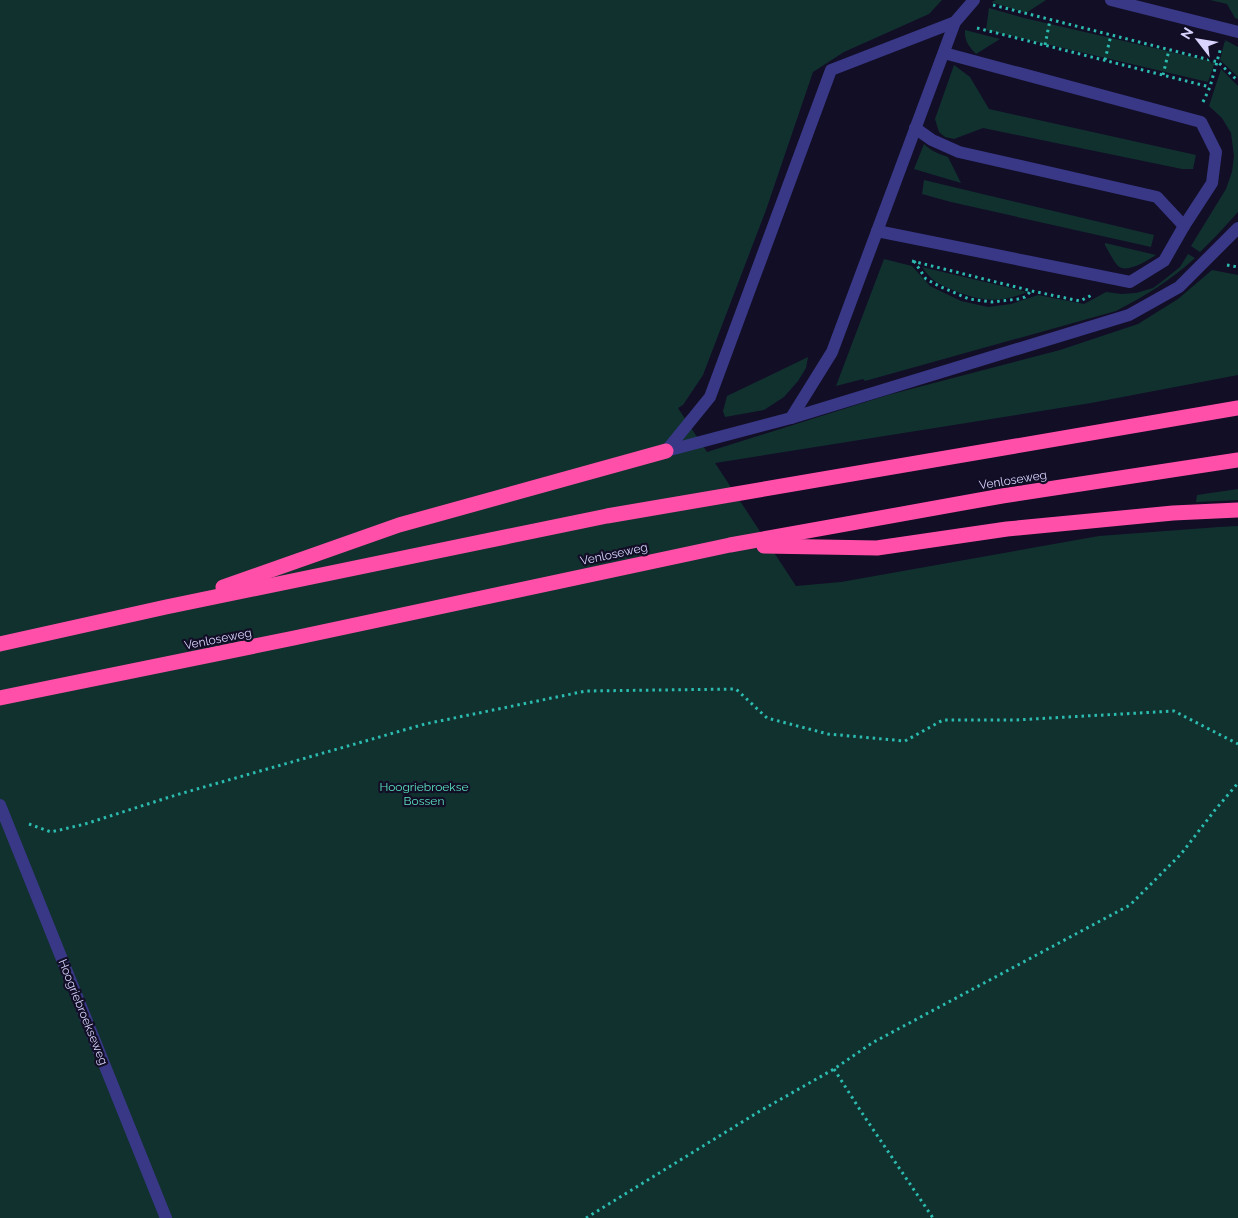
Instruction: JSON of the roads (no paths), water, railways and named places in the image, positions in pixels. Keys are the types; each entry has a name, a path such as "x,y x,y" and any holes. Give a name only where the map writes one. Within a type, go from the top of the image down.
{"highway":[{"path":"0,644 166,607 608,516 1238,408"},
{"path":"166,607 399,525 666,451"},
{"name":"Venloseweg","path":"0,698 294,638 730,545 1002,496 1238,460"},
{"path":"730,545 877,548 1007,529 1173,512 1238,510"}],"street":[{"path":"791,418 832,352 955,22 974,0"},
{"path":"1112,0 1238,32"},
{"path":"666,451 710,397 832,70 955,22"},
{"path":"877,231 1130,282 1164,261 1212,183 1216,152 1201,122 944,53"},
{"path":"915,128 932,140 959,152 1157,197 1184,226"},
{"path":"666,451 791,418 1129,315 1179,287 1238,228"},
{"name":"Hoogriebroekseweg","path":"2,809 166,1218"}],"park label":[{"name":"Hoogriebroekse Bossen","path":"424,794"}]}
